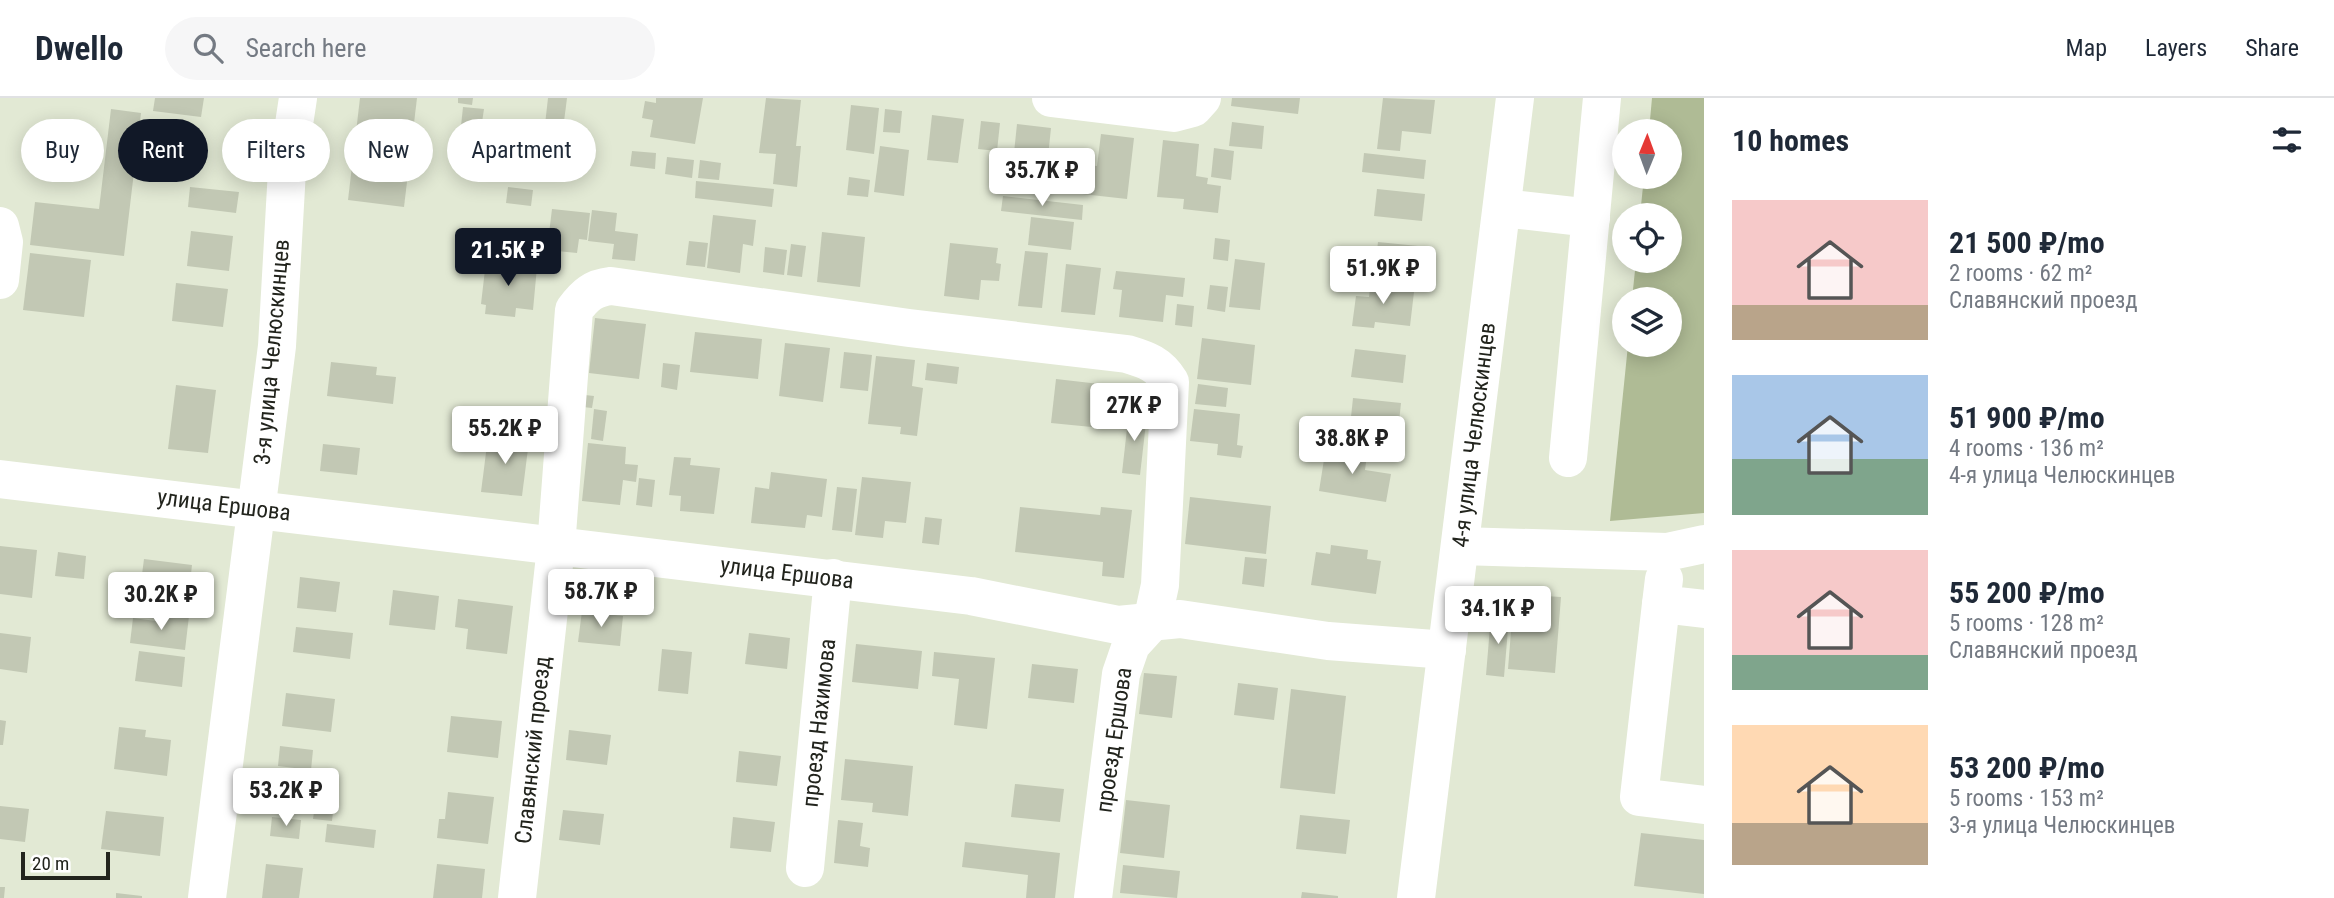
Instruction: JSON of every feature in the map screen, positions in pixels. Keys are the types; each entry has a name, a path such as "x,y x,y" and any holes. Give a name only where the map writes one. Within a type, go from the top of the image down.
{"street":[{"name":"3-я улица Челюскинцев","path":"207,898 277,346 286,170 298,98"},
{"path":"1051,98 1174,113 1193,108 1202,98"},
{"name":"4-я улица Челюскинцев","path":"1416,898 1516,98"},
{"path":"1568,458 1602,98"},
{"path":"1502,208 1591,218"},
{"path":"0,226 4,242 0,280"},
{"name":"проезд Ершова","path":"574,310 584,296 597,287 611,286 909,328 1127,354 1151,362 1163,370 1170,382 1160,585 1152,622 1131,645 1121,674 1093,898"},
{"name":"Славянский проезд","path":"517,898 556,547 574,310"},
{"name":"улица Ершова","path":"0,479 971,596 1118,625 1180,619 1328,641 1447,650"},
{"path":"1460,546 1667,552 1704,544"},
{"path":"1667,552 1639,797 1704,805"},
{"name":"проезд Нахимова","path":"805,868 833,578"},
{"path":"1661,604 1704,609"}],"green space":[{"path":"1652,98 1704,98 1704,513 1610,521 1627,357 1682,357 1682,287 1633,287 1635,273 1682,273 1682,203 1641,203 1643,189 1682,189 1682,119 1650,119"}],"building":[{"path":"155,98 204,98 201,117 153,111"},
{"path":"360,98 417,98 414,119 358,119"},
{"path":"458,98 473,98 472,105 458,103"},
{"path":"548,98 567,98 564,119 546,119"},
{"path":"656,98 703,98 695,144 650,137 653,120 642,118 645,101 656,103"},
{"path":"766,98 801,100 796,146 801,146 797,187 773,184 776,154 759,153"},
{"path":"1232,98 1300,98 1298,114 1231,106"},
{"path":"1383,98 1435,100 1431,134 1402,131 1400,151 1377,149"},
{"path":"851,105 879,108 874,154 846,150"},
{"path":"463,107 484,109 482,119 462,119"},
{"path":"111,109 141,113 140,119 118,119 118,182 133,182 124,256 30,245 35,202 99,209"},
{"path":"885,109 902,111 900,133 883,132"},
{"path":"932,115 964,119 958,163 927,160"},
{"path":"981,121 1000,123 997,151 978,149"},
{"path":"1232,122 1264,126 1262,149 1229,146"},
{"path":"1017,124 1051,128 1046,176 1012,172"},
{"path":"1101,134 1134,138 1127,199 1082,194 1085,165 1097,166"},
{"path":"1163,140 1199,144 1196,176 1208,178 1207,184 1221,186 1218,213 1183,209 1184,199 1157,197"},
{"path":"880,146 909,150 904,196 874,192"},
{"path":"1214,148 1234,151 1231,180 1211,177"},
{"path":"632,151 656,153 655,169 630,166"},
{"path":"1364,153 1426,160 1424,179 1362,172"},
{"path":"667,157 694,160 692,178 665,174"},
{"path":"700,160 721,163 719,180 698,178"},
{"path":"849,177 870,180 868,197 847,195"},
{"path":"696,181 774,189 772,207 695,198"},
{"path":"350,182 407,182 404,207 348,200"},
{"path":"190,187 239,192 236,213 188,207"},
{"path":"508,187 533,190 531,206 506,203"},
{"path":"1377,189 1425,194 1422,221 1374,216"},
{"path":"1003,196 1083,205 1082,220 1001,211"},
{"path":"552,209 590,213 587,240 579,239 577,253 547,250"},
{"path":"592,210 617,213 615,231 638,234 635,261 612,259 614,244 588,241"},
{"path":"713,215 756,220 753,246 743,244 740,273 707,268"},
{"path":"1031,217 1074,222 1071,250 1028,245"},
{"path":"191,231 233,236 229,271 187,266"},
{"path":"822,232 865,237 860,287 817,282"},
{"path":"1215,238 1230,240 1228,261 1213,259"},
{"path":"689,241 708,243 705,267 686,265"},
{"path":"1378,242 1418,246 1415,273 1375,268"},
{"path":"950,243 998,248 996,263 1001,264 999,281 981,280 979,300 944,296"},
{"path":"791,244 806,246 802,277 787,275"},
{"path":"765,247 787,250 784,275 763,272"},
{"path":"1025,251 1048,253 1042,308 1018,306"},
{"path":"30,253 91,260 84,317 23,310"},
{"path":"1235,259 1265,263 1260,310 1229,307"},
{"path":"486,261 537,267 533,310 516,308 515,317 485,314 486,305 481,304"},
{"path":"1066,264 1101,268 1095,315 1061,312"},
{"path":"1116,271 1185,278 1183,297 1166,295 1163,322 1119,317 1122,290 1113,289"},
{"path":"1371,279 1391,281 1390,289 1414,292 1410,326 1375,322 1374,328 1352,326 1356,296 1369,297"},
{"path":"176,283 228,289 223,327 172,321"},
{"path":"1210,285 1228,287 1225,312 1207,309"},
{"path":"1177,304 1194,306 1192,327 1175,325"},
{"path":"595,318 646,324 639,379 589,373"},
{"path":"695,332 762,339 758,379 690,372"},
{"path":"1202,338 1255,345 1251,385 1197,379"},
{"path":"785,343 830,348 823,402 779,396"},
{"path":"1355,349 1406,355 1403,383 1351,377"},
{"path":"844,352 872,355 868,391 840,388"},
{"path":"876,356 915,360 912,386 923,388 917,436 900,434 901,427 868,424"},
{"path":"331,362 377,367 376,375 396,377 393,404 327,396"},
{"path":"663,363 680,365 677,390 661,387"},
{"path":"927,363 959,367 957,384 925,380"},
{"path":"1056,379 1117,386 1112,429 1051,423"},
{"path":"1198,384 1228,388 1226,407 1195,404"},
{"path":"176,385 216,390 208,453 168,449"},
{"path":"585,395 594,396 592,408 583,407"},
{"path":"1353,398 1401,403 1399,422 1351,417"},
{"path":"594,409 607,411 603,441 591,439"},
{"path":"1194,409 1240,414 1237,445 1243,446 1241,458 1217,455 1218,444 1190,441"},
{"path":"1129,411 1147,414 1140,475 1122,473"},
{"path":"1345,419 1399,425 1395,453 1369,450 1370,440 1343,437"},
{"path":"488,437 529,441 522,496 481,492"},
{"path":"588,443 626,447 625,464 638,465 636,482 623,480 620,505 582,501"},
{"path":"323,444 360,448 357,475 320,471"},
{"path":"1326,447 1367,455 1365,470 1391,474 1386,502 1319,491"},
{"path":"674,457 691,458 690,465 720,468 714,514 680,511 681,496 669,495"},
{"path":"771,472 827,479 822,517 807,515 805,528 751,523 755,487 769,489"},
{"path":"862,477 911,482 906,523 885,521 883,538 855,535"},
{"path":"639,478 655,480 652,507 636,505"},
{"path":"837,487 857,489 852,532 832,530"},
{"path":"1190,497 1271,506 1266,554 1185,544"},
{"path":"1020,507 1100,515 1101,507 1132,510 1124,578 1102,576 1103,562 1015,552"},
{"path":"925,517 942,519 939,545 922,543"},
{"path":"1331,545 1368,550 1367,559 1381,561 1376,594 1311,585 1316,552 1330,554"},
{"path":"0,546 37,550 32,598 0,594"},
{"path":"58,552 86,556 84,579 55,576"},
{"path":"1245,557 1267,559 1264,587 1242,584"},
{"path":"144,559 192,565 187,609 162,605 161,616 137,613"},
{"path":"300,577 340,582 336,612 297,608"},
{"path":"393,590 439,596 435,630 389,625"},
{"path":"1514,594 1561,597 1555,673 1508,669"},
{"path":"458,599 513,606 507,654 466,649 468,629 455,627"},
{"path":"582,611 623,616 620,646 578,642"},
{"path":"164,613 189,616 185,650 130,643 133,618 163,622"},
{"path":"1491,615 1509,617 1504,677 1486,675"},
{"path":"296,627 353,633 350,659 293,652"},
{"path":"0,633 31,637 27,673 0,669"},
{"path":"749,633 790,638 787,669 745,664"},
{"path":"856,644 922,651 918,689 852,682"},
{"path":"662,649 692,652 688,694 658,691"},
{"path":"139,651 185,657 182,687 135,681"},
{"path":"934,652 995,658 987,729 954,725 959,679 932,676"},
{"path":"1032,664 1078,669 1074,703 1028,698"},
{"path":"1144,673 1177,676 1172,718 1139,714"},
{"path":"1238,683 1278,688 1274,720 1234,715"},
{"path":"1291,689 1346,696 1335,794 1280,788"},
{"path":"286,693 335,699 331,732 282,726"},
{"path":"451,716 502,721 498,758 447,752"},
{"path":"0,720 6,721 3,745 0,745"},
{"path":"119,727 146,730 145,737 171,740 167,776 114,769"},
{"path":"569,730 611,735 607,765 566,760"},
{"path":"280,746 313,750 311,770 278,766"},
{"path":"739,751 781,756 777,786 736,782"},
{"path":"845,759 913,766 908,816 872,812 873,803 841,800"},
{"path":"276,770 337,777 332,821 313,819 315,805 272,800"},
{"path":"1015,784 1064,789 1060,822 1011,817"},
{"path":"448,792 494,797 488,844 437,838 439,819 445,819"},
{"path":"1126,800 1170,805 1164,858 1120,853"},
{"path":"0,806 29,809 25,842 0,839"},
{"path":"563,810 604,814 600,845 559,840"},
{"path":"106,811 164,817 160,856 101,849"},
{"path":"1300,815 1350,820 1346,854 1296,849"},
{"path":"272,817 301,820 299,839 270,836"},
{"path":"733,817 775,822 771,852 730,848"},
{"path":"838,820 863,823 860,846 870,848 868,867 834,863"},
{"path":"327,824 376,830 374,848 325,842"},
{"path":"1641,833 1704,840 1704,894 1634,886"},
{"path":"965,842 1060,853 1055,898 1026,898 1028,875 962,867"},
{"path":"266,864 303,868 299,898 262,898"},
{"path":"437,864 485,869 482,898 433,898"},
{"path":"1123,865 1180,871 1177,898 1120,893"},
{"path":"0,887 5,887 4,898 0,898"},
{"path":"1302,892 1338,896 1338,898 1301,898"},
{"path":"116,893 142,896 142,898 116,898"}]}
